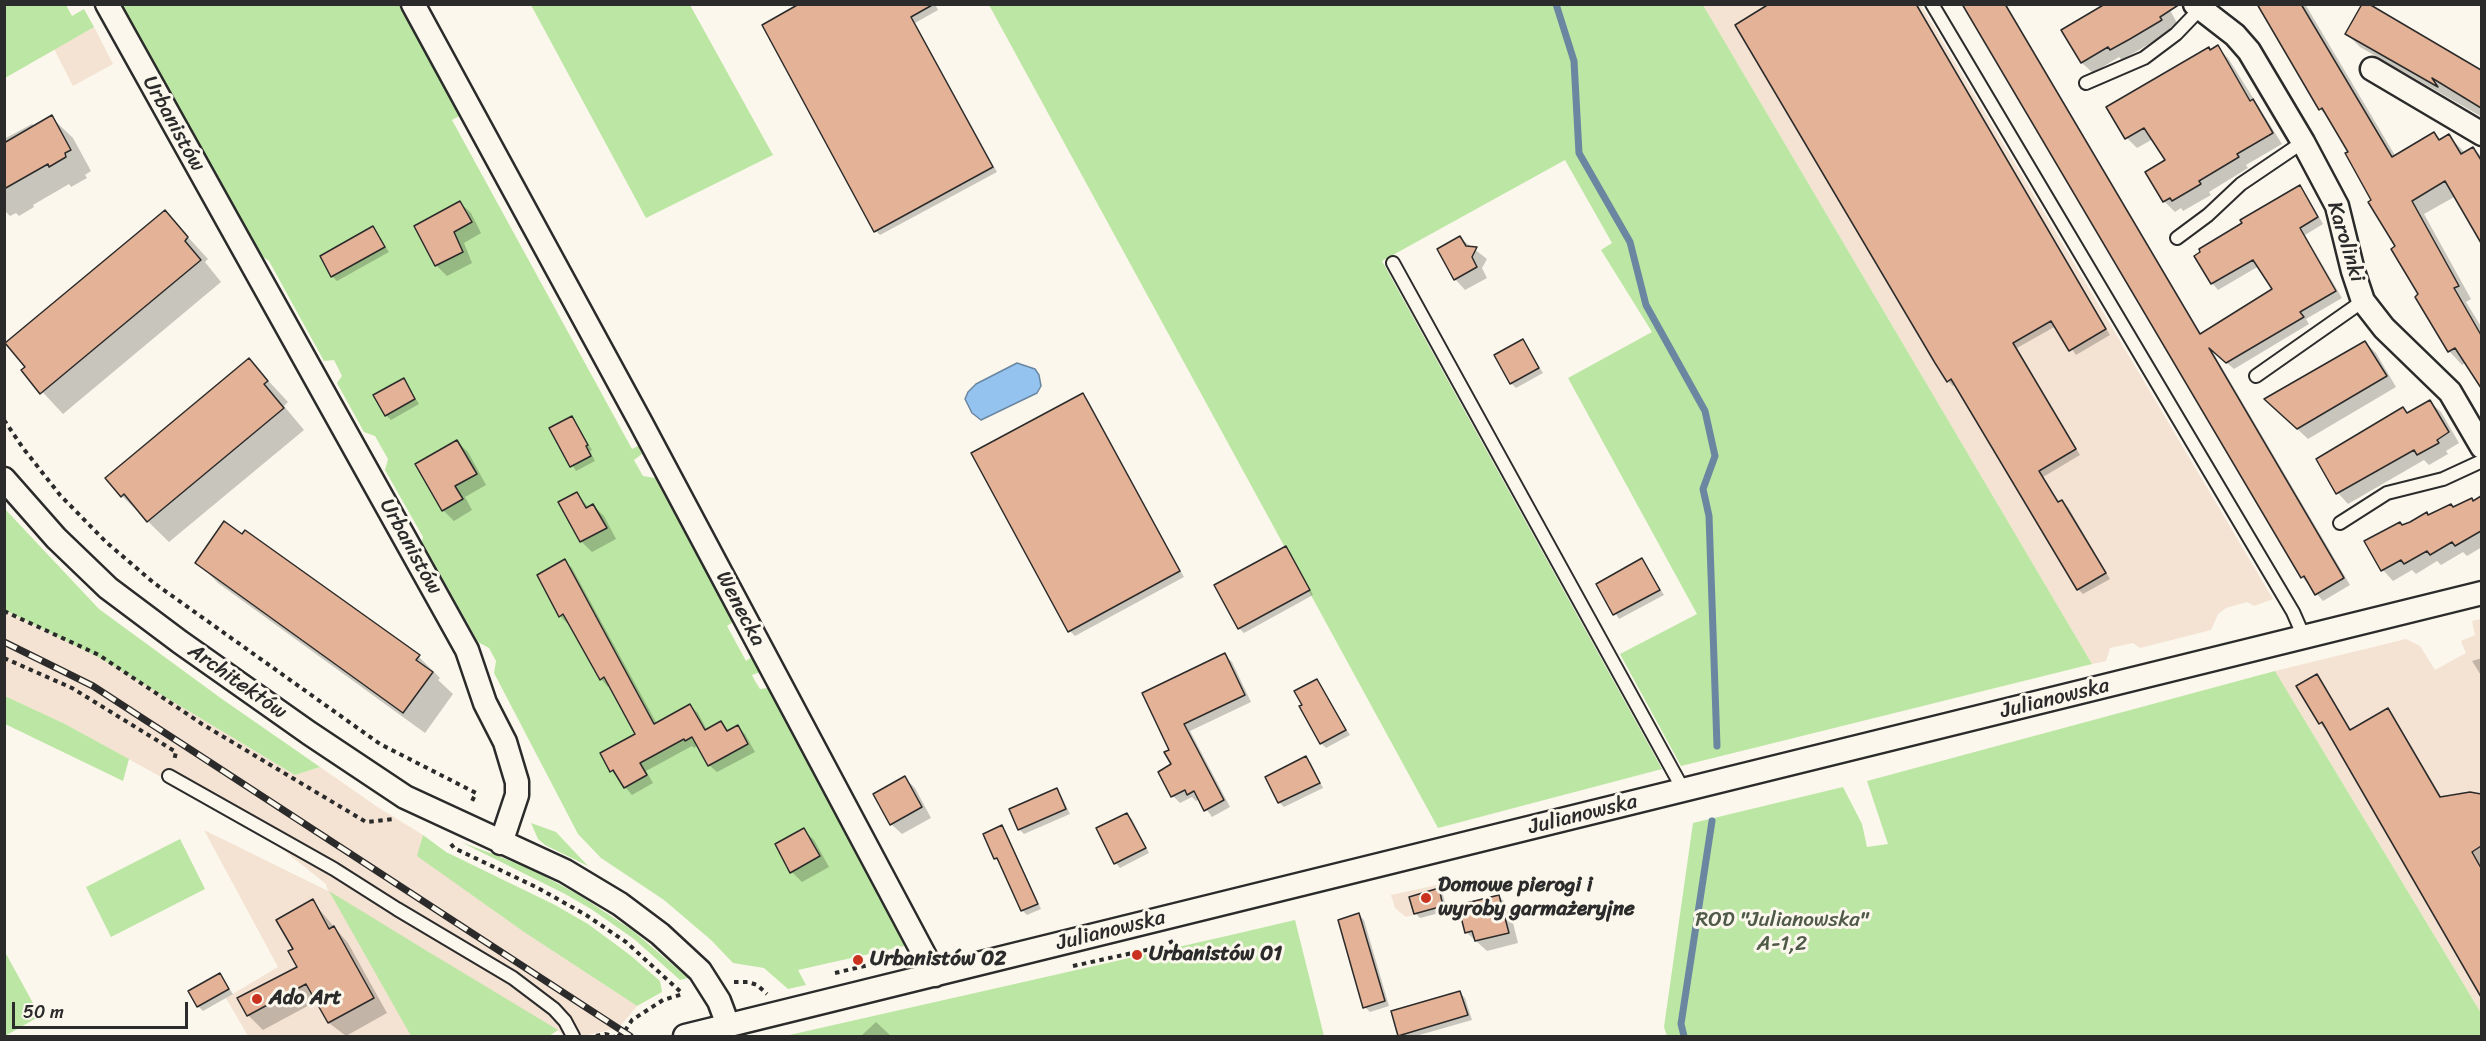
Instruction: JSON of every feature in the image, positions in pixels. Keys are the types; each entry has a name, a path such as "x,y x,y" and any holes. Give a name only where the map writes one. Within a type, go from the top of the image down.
{"street":[{"name":"Urbanistów","path":"107,4 467,650 485,703 505,742 518,782 517,795 501,843"},
{"name":"Wenecka","path":"413,4 544,243 935,975"},
{"name":"Karolinki","path":"2197,7 2235,35 2249,51 2303,142 2337,206 2353,272 2363,301 2384,328 2450,392 2481,447"},
{"path":"2373,69 2481,135"},
{"name":"Architektów","path":"4,479 80,563 108,588 180,642 405,797 501,843"},
{"name":"Julianowska","path":"685,1036 2481,594"},
{"path":"501,843 534,856 592,886 660,934 700,971 716,994 728,1025"}],"lane":[{"path":"1932,4 2287,602 2304,637"},
{"path":"2086,83 2144,58 2176,34 2197,7"},
{"path":"2176,238 2208,215 2241,184 2303,142"},
{"path":"1393,263 1684,791"},
{"path":"2256,376 2363,301"},
{"path":"2340,523 2387,493 2443,479 2481,461"},
{"path":"169,776 334,869 513,978 554,1009 573,1036"}],"path":[{"path":"4,420 60,495 106,542 154,583 380,744 476,793 466,813"},
{"path":"4,611 99,655 202,724 366,822 404,818"},
{"path":"4,657 72,688 176,752 169,776"},
{"path":"452,837 450,841 454,848 538,888 586,915 634,949 683,994 663,1000 632,1020 624,1032 616,1036 605,1034 596,1036"},
{"path":"730,984 748,982 757,985 771,1000"}],"shaded area":[{"path":"1703,5 1921,5 2273,599 2254,606 2247,602 2226,608 2218,614 2211,630 2140,648 2133,643 2110,648 2106,661 2092,664"},
{"path":"94,27 113,64 73,86 54,49"},
{"path":"4,610 102,659 295,775 320,767 423,835 418,856 524,932 637,1006 617,1030 583,1036 564,1036 558,1030 549,1036 248,1036 226,998 278,967 204,830 328,891 326,884 261,832 65,724 5,696"},
{"path":"2481,619 2481,1013 2275,671 2406,639 2420,646 2435,670 2466,653 2461,641 2475,635 2472,621"},
{"path":"1437,885 1443,906 1406,917 1395,908 1391,895"}],"green space":[{"path":"4,5 66,5 72,16 84,9 94,27 5,78"},
{"path":"122,5 406,5 467,112 452,120 632,449 638,446 642,454 634,460 643,476 655,478 733,622 727,626 746,661 752,657 760,672 752,675 755,681 760,689 768,688 909,945 798,970 806,985 788,989 764,968 733,963 711,940 664,900 601,858 578,834 494,673 496,661 489,648 478,642 422,542 423,537 385,470 388,459 375,436 364,432 337,383 342,376 334,360 324,361 269,261 262,256"},
{"path":"531,5 690,5 773,155 646,218"},
{"path":"989,5 1703,5 2092,664 1681,766 1620,654 1697,614 1568,378 1652,332 1601,250 1612,243 1565,160 1382,261 1662,769 1438,828"},
{"path":"5,509 99,609 320,767 295,775 102,659 5,610"},
{"name":"ROD \"Julianowska\" A-1,2","path":"2275,671 2481,1013 2481,1036 1667,1036 1664,1027 1693,823 1843,787 1862,824 1867,847 1888,844 1867,781"},
{"path":"5,696 65,724 129,759 123,781 5,724"},
{"path":"531,823 556,832 588,866 545,845 538,839"},
{"path":"423,835 446,852 555,905 588,924 660,981 662,992 637,1006 524,932 417,856"},
{"path":"180,839 205,889 111,937 86,887"},
{"path":"461,842 527,867 579,895 632,930 688,978 680,980 634,939 591,909"},
{"path":"329,891 558,1030 549,1036 411,1036"},
{"path":"1295,920 1324,1036 785,1036 1231,935"},
{"path":"4,950 40,1016 5,1036 4,1036"}],"water":[{"path":"1017,363 1035,369 1039,375 1041,386 1037,393 981,420 972,413 965,399 968,392 976,384"}],"building":[{"path":"799,4 934,4 911,17 993,167 874,232 762,25"},
{"path":"1769,4 1916,4 2106,329 2069,351 2051,321 2013,343 2076,449 2039,471 2058,502 2062,500 2106,573 2077,590 1951,379 1947,382 1935,363 1735,25"},
{"path":"1962,4 2005,4 2200,334 2272,289 2253,260 2211,284 2194,256 2200,252 2199,249 2242,223 2240,220 2300,185 2318,217 2300,228 2336,291 2300,312 2304,317 2226,363 2209,348 2344,578 2315,595 2304,576 2301,578"},
{"path":"2105,4 2180,4 2160,17 2162,20 2110,50 2108,47 2081,63 2061,30"},
{"path":"2257,4 2301,4 2392,157 2434,132 2439,140 2449,134 2461,154 2473,147 2481,160 2481,243 2445,181 2412,201 2459,286 2454,288 2481,335 2481,388 2455,348 2448,352 2415,297 2418,294 2391,249 2395,246 2368,202 2371,200 2345,153 2348,152 2322,108 2319,110"},
{"path":"2362,4 2369,4 2481,70 2481,108 2432,78 2438,87 2345,34"},
{"path":"2218,45 2250,101 2253,99 2273,133 2237,154 2239,157 2199,181 2201,184 2172,201 2170,198 2163,202 2145,172 2165,160 2144,128 2125,139 2106,107 2209,47 2210,50"},
{"path":"52,115 71,150 65,153 66,157 49,167 48,164 4,189 4,143"},
{"path":"460,201 472,222 454,232 463,252 435,266 414,226"},
{"path":"165,210 188,237 185,241 201,260 40,394 21,370 25,367 5,343"},
{"path":"373,226 385,247 331,277 320,256"},
{"path":"1460,236 1466,246 1477,247 1472,257 1477,267 1454,280 1437,249"},
{"path":"1523,339 1539,368 1510,384 1494,355"},
{"path":"2365,341 2387,376 2297,429 2264,399"},
{"path":"249,358 268,381 264,384 284,408 147,522 124,494 121,497 105,478"},
{"path":"404,378 415,399 385,416 373,395"},
{"path":"1083,393 1180,571 1068,632 971,453"},
{"path":"2430,400 2449,432 2437,440 2439,443 2417,455 2414,450 2336,494 2316,459 2403,407 2407,413"},
{"path":"572,416 588,445 586,446 591,456 570,467 549,428"},
{"path":"457,440 477,474 455,486 463,499 442,511 415,464"},
{"path":"577,492 586,508 593,504 607,528 580,542 558,502"},
{"path":"2481,496 2481,531 2455,546 2452,542 2430,555 2427,551 2404,564 2401,560 2381,571 2364,541 2400,522 2402,525 2427,512 2428,515 2451,504 2453,507"},
{"path":"224,521 242,534 245,530 420,655 416,660 433,672 403,713 195,563"},
{"path":"1286,546 1310,590 1238,629 1214,585"},
{"path":"1642,558 1660,590 1613,615 1596,584"},
{"path":"565,559 654,724 690,704 705,730 721,721 727,731 738,725 748,744 708,766 692,737 685,741 684,739 640,763 647,775 624,788 613,770 610,772 600,753 635,734 604,677 600,680 563,614 559,617 537,575"},
{"path":"1225,653 1245,695 1184,724 1224,800 1204,811 1194,791 1187,795 1185,790 1171,797 1158,772 1171,764 1164,752 1169,750 1142,693"},
{"path":"2317,674 2350,730 2388,708 2440,797 2470,792 2481,794 2481,846 2472,852 2481,868 2481,997 2322,722 2319,724 2296,686"},
{"path":"1317,679 1346,730 1320,744 1299,706 1302,705 1294,691"},
{"path":"1306,756 1320,783 1278,803 1265,777"},
{"path":"905,776 922,807 890,825 873,794"},
{"path":"1057,788 1066,809 1018,830 1009,809"},
{"path":"1127,813 1146,848 1114,864 1096,828"},
{"path":"1002,825 1038,904 1021,911 997,858 994,859 983,834"},
{"path":"804,828 820,856 790,873 775,844"},
{"path":"1439,888 1443,906 1414,914 1409,897"},
{"path":"1499,895 1509,933 1475,941 1472,931 1465,933 1458,905"},
{"path":"313,899 329,929 334,926 374,998 328,1023 306,984 247,1016 237,998 297,967 288,951 293,949 276,920"},
{"path":"1359,913 1385,1001 1363,1008 1338,920"},
{"path":"220,973 229,989 197,1007 188,991"},
{"path":"1460,991 1468,1015 1398,1036 1391,1011"}],"waterway":[{"path":"1556,4 1574,61 1579,153 1630,242 1646,305 1705,411 1715,456 1703,489 1709,516 1717,746"},
{"path":"1684,1036 1681,1024 1712,821"}],"railway":[{"path":"4,642 93,686 630,1036"}],"place":[{"name":"Domowe pierogi i wyroby garmażeryjne","path":"1426,898"},
{"name":"Urbanistów 01","path":"1137,955"},
{"name":"Urbanistów 02","path":"858,960"},
{"name":"Ado Art","path":"257,999"}]}
